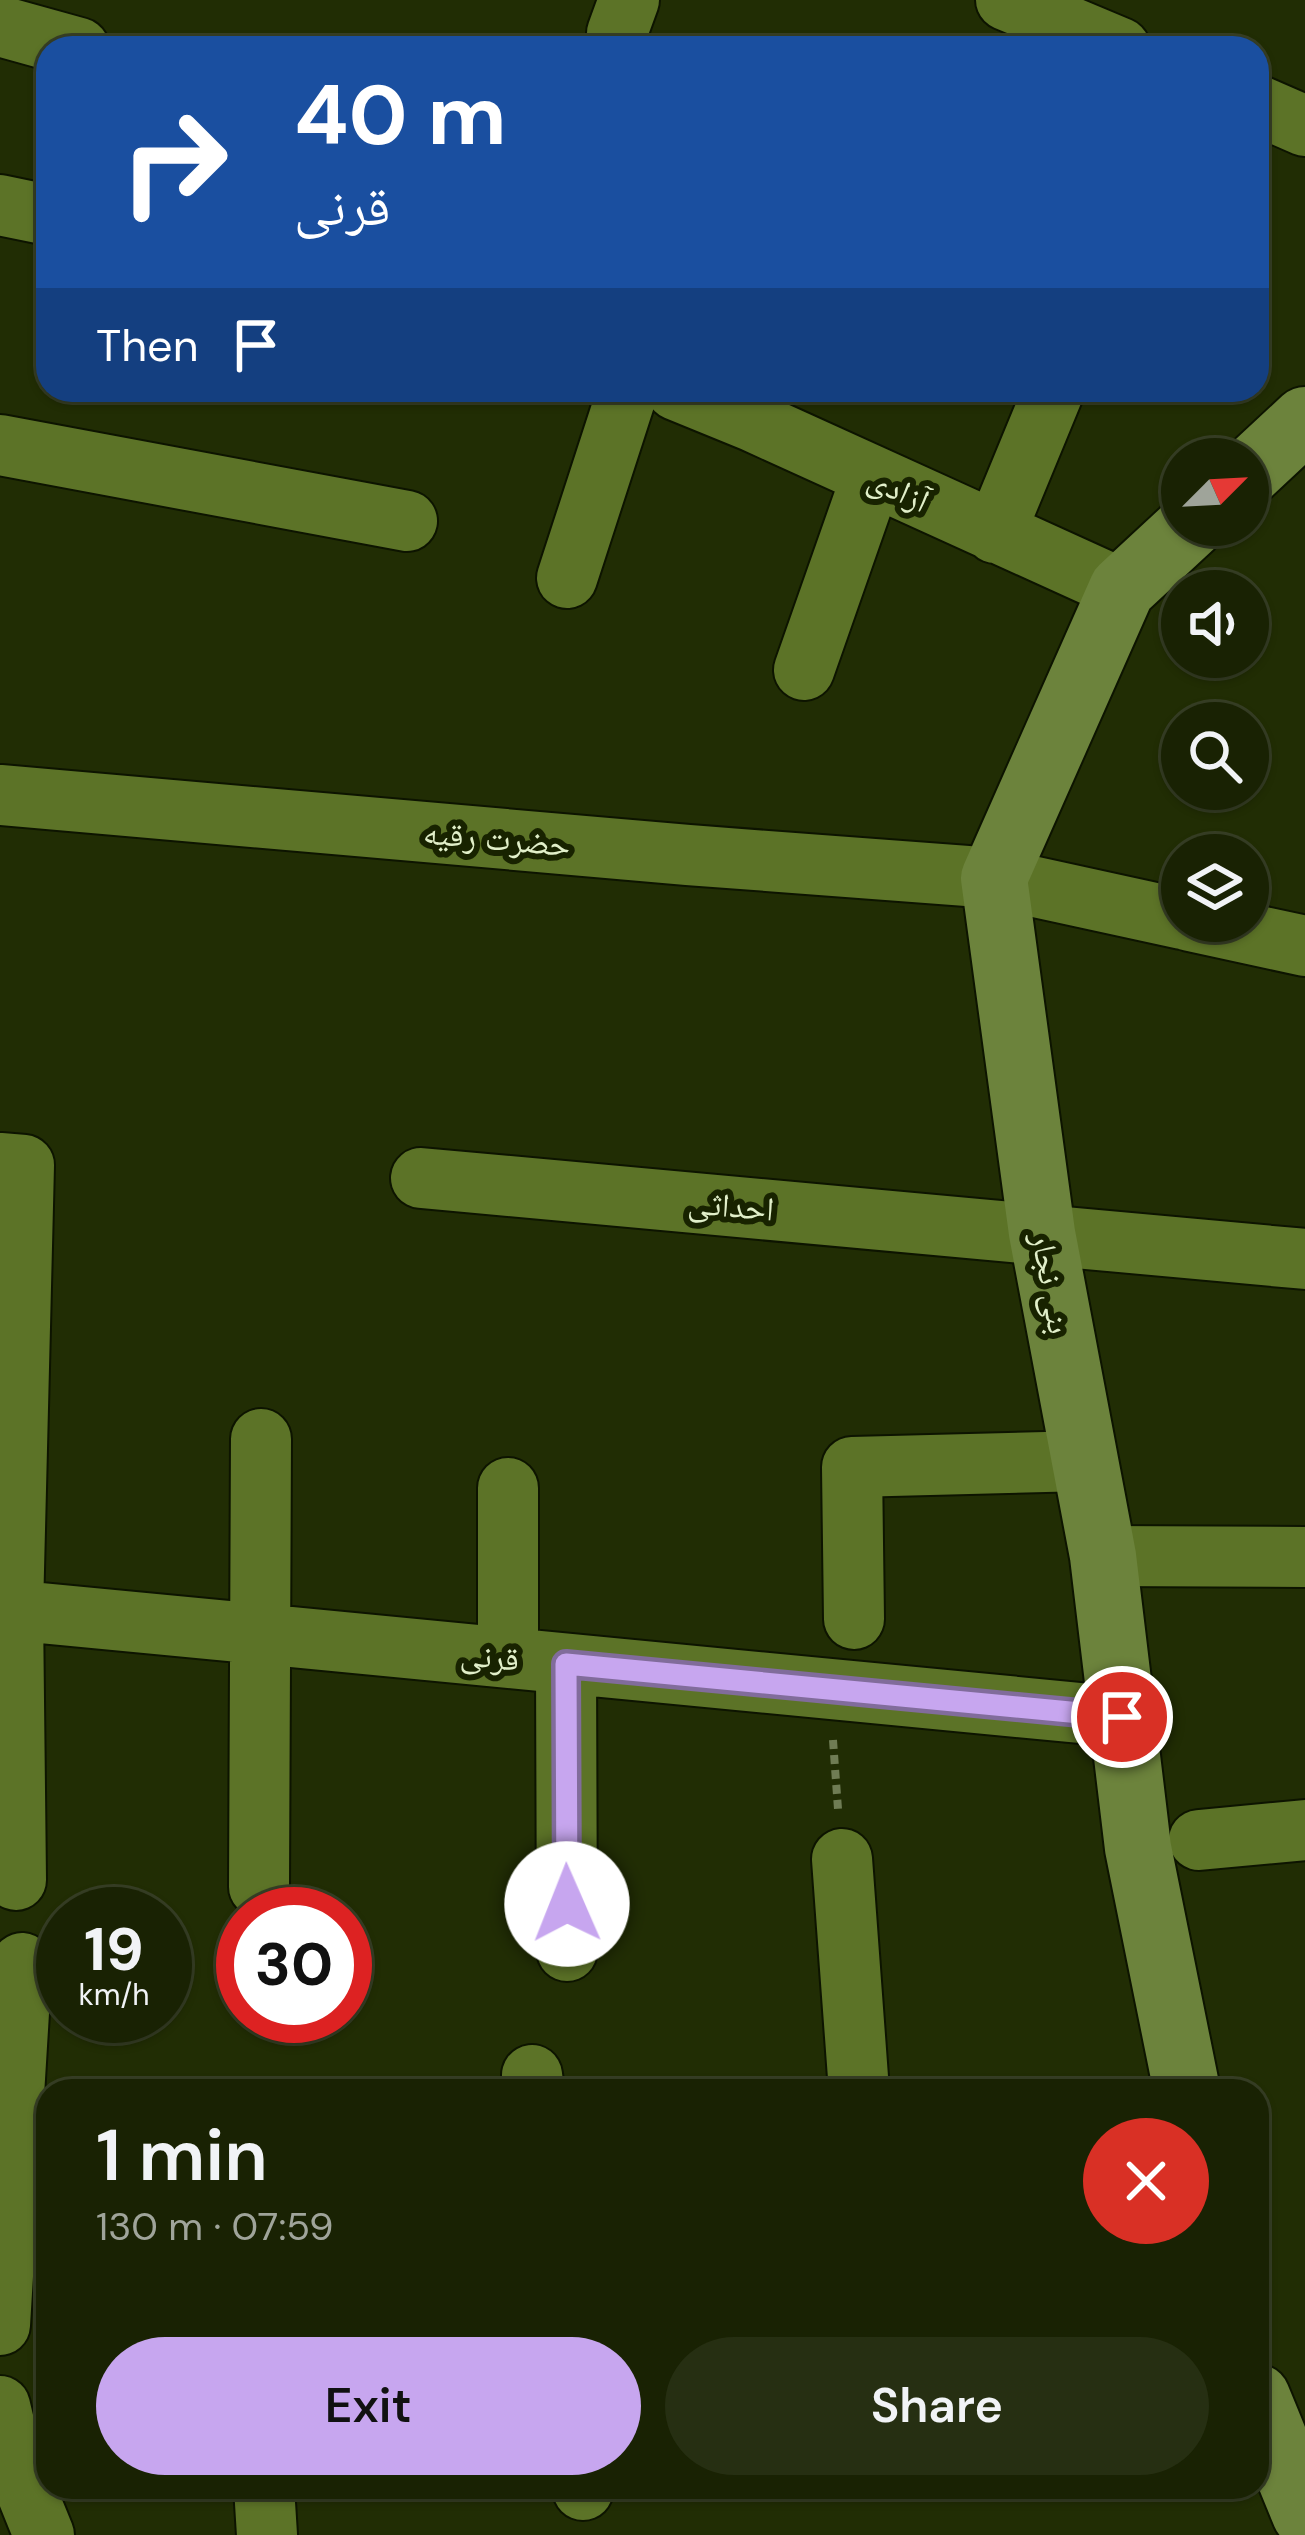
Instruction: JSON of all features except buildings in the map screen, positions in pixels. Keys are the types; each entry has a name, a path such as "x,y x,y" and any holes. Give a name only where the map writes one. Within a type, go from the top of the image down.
{"main road":[{"path":"1269,453 1305,420"},
{"path":"994,878 1122,589 1168,546"},
{"name":"بنی نجار","path":"994,878 1042,1233 1103,1556 1138,1848 1184,2079"},
{"path":"1269,2423 1300,2489"}],"street":[{"path":"1006,0 1092,36"},
{"path":"0,26 36,36"},
{"path":"1269,110 1305,126"},
{"path":"0,205 36,212"},
{"path":"567,578 624,402"},
{"path":"995,533 1049,402"},
{"name":"آزادی","path":"758,405 872,476 1122,589"},
{"path":"0,445 406,521"},
{"path":"803,670 872,476"},
{"name":"حضرت رقیه","path":"0,795 994,878 1161,915"},
{"name":"حضرت رقیه","path":"1269,938 1305,946"},
{"path":"0,1163 24,1165 7,1610 16,1880"},
{"name":"احداثی","path":"422,1178 1305,1259"},
{"path":"259,1887 261,1439"},
{"path":"854,1618 852,1467 1085,1461"},
{"path":"508,1488 537,1661 568,1952"},
{"path":"1103,1556 1305,1557"},
{"name":"قرنی","path":"7,1610 1122,1717"},
{"path":"1199,1840 1305,1831"},
{"path":"842,1858 858,2079"},
{"path":"0,2325 4,2156 22,1963"},
{"path":"15,2443 44,2535"},
{"path":"265,2499 267,2535"}],"path":[{"path":"829,1689 842,1858"}],"route":[{"path":"567,1904 566,1664 1122,1717"}]}
